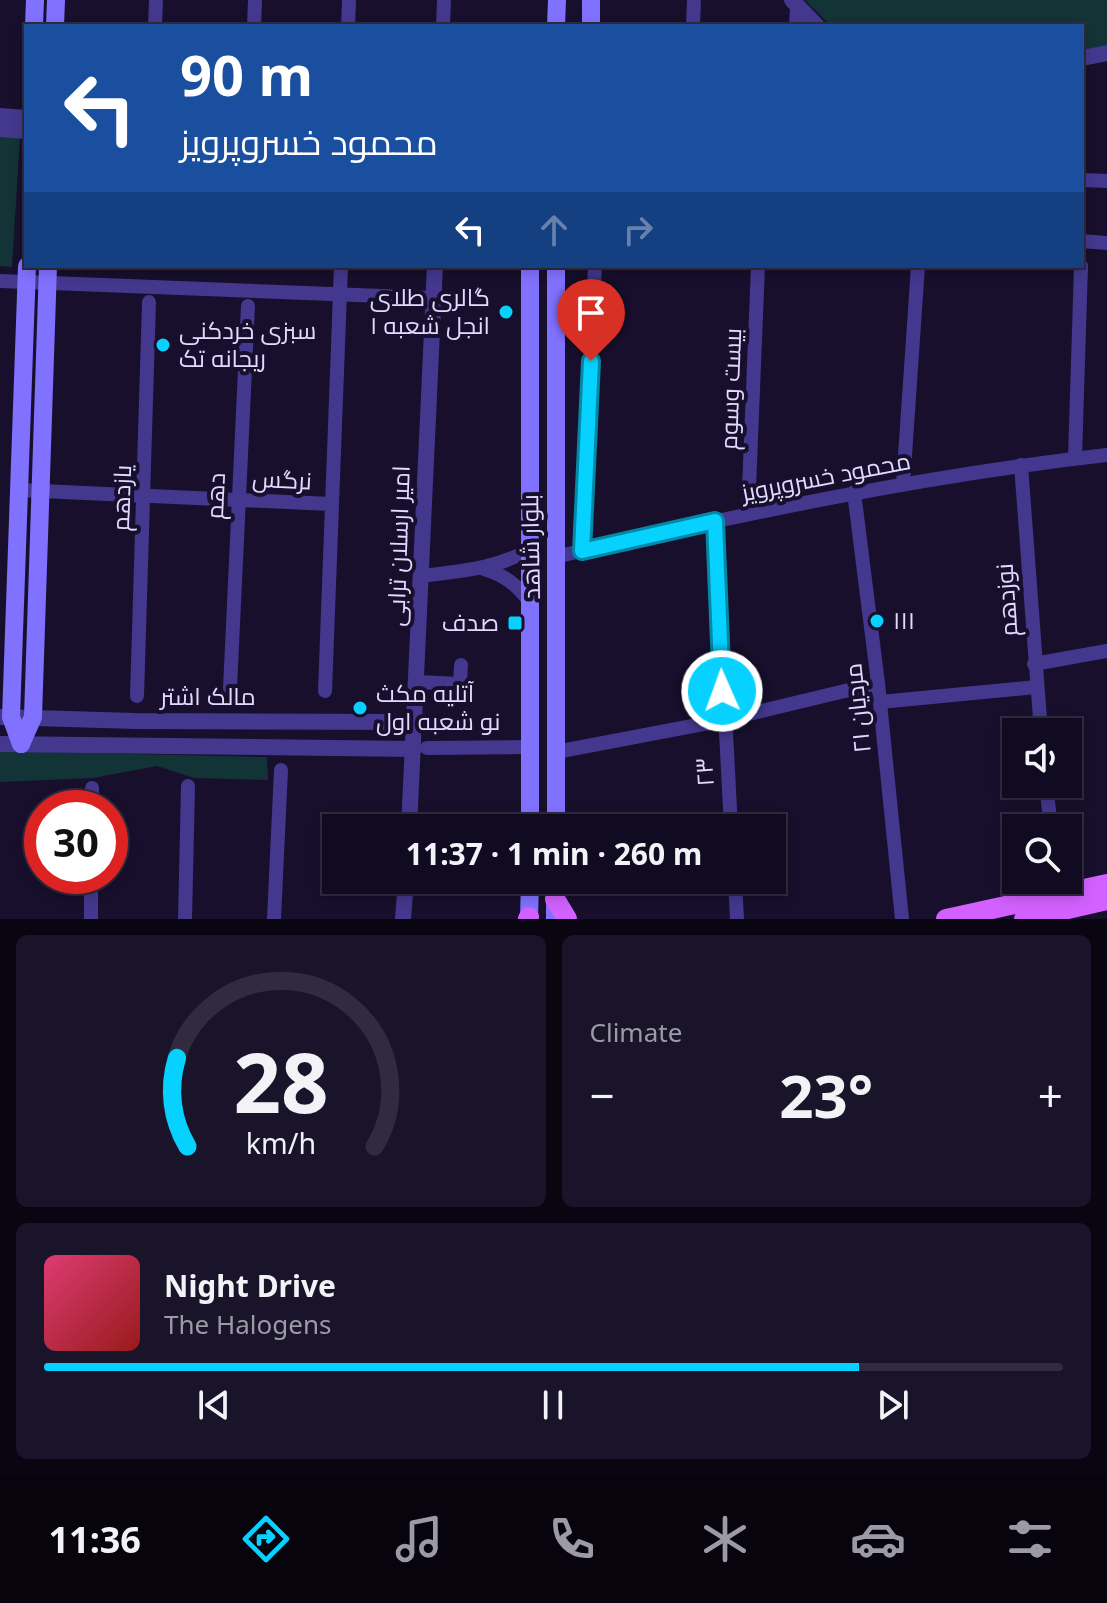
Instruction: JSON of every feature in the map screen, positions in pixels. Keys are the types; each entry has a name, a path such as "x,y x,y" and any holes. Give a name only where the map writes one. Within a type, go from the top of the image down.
{"main road":[{"path":"34,24 35,0"},
{"path":"55,24 56,0"},
{"path":"556,24 557,0"},
{"path":"591,0 591,24"},
{"name":"بلوار شاهد","path":"530,268 530,814"},
{"name":"بلوار شاهد","path":"556,268 556,814"},
{"path":"21,744 6,717 19,490 26,274"},
{"path":"21,744 33,717 48,274"},
{"path":"528,918 529,894"},
{"path":"528,918 555,904 567,919"},
{"path":"946,919 1068,904"}],"street":[{"path":"155,24 156,0"},
{"path":"254,24 255,0"},
{"path":"348,24 349,0"},
{"path":"443,24 444,0"},
{"path":"693,24 694,0"},
{"path":"794,4 796,24"},
{"path":"794,4 815,24"},
{"path":"1084,58 1107,53"},
{"path":"0,116 24,118"},
{"path":"0,129 24,131"},
{"path":"1084,180 1107,181"},
{"path":"1084,241 1107,243"},
{"path":"325,691 341,268"},
{"name":"امیر ارسلان ترابی","path":"411,814 420,748 415,722 435,268"},
{"path":"582,551 595,268"},
{"name":"بیست وسوم","path":"748,513 758,268"},
{"path":"903,484 918,268"},
{"path":"1075,458 1081,268"},
{"path":"0,281 26,274 48,274 340,295 433,298"},
{"name":"یازدهم","path":"137,696 149,302"},
{"name":"دهم","path":"230,688 248,306"},
{"name":"محمود خسروپرویز","path":"555,557 854,492 1021,465 1107,455"},
{"name":"نوزدهم","path":"1021,465 1039,718"},
{"name":"نرگس","path":"19,490 331,504"},
{"name":"۲۱ مردیان","path":"854,492 878,683 902,919"},
{"name":"۲۳","path":"715,521 730,814"},
{"path":"422,576 483,568 529,550"},
{"path":"483,568 509,580 529,601"},
{"path":"1034,664 1107,651"},
{"path":"417,682 460,684 461,665"},
{"path":"556,752 724,720 878,683"},
{"path":"880,702 1036,687"},
{"name":"مالک اشتر","path":"6,717 135,721 415,722"},
{"name":"مالک اشتر","path":"0,744 420,748"},
{"path":"420,748 529,747"},
{"path":"274,919 281,770"},
{"path":"185,919 188,786"},
{"path":"91,894 91,919"},
{"path":"403,919 405,894"},
{"path":"736,894 737,919"}],"green space":[{"path":"805,0 1107,0 1107,45 1084,51 1084,24 829,24"},
{"path":"0,136 20,137 12,267 0,266"},
{"path":"0,751 267,757 268,780 194,778 157,766 93,778 0,782"}],"place":[{"name":"گالری طلای انجل شعبه ۱","path":"506,312"},
{"name":"سبزی خردکنی ریجانه تک","path":"163,345"},
{"name":"۱۱۱","path":"877,621"},
{"name":"صدف","path":"515,623"},
{"name":"آتلیه مکث نو شعبه اول","path":"360,708"}],"route":[{"path":"591,361 582,551 715,521 722,691"}]}
